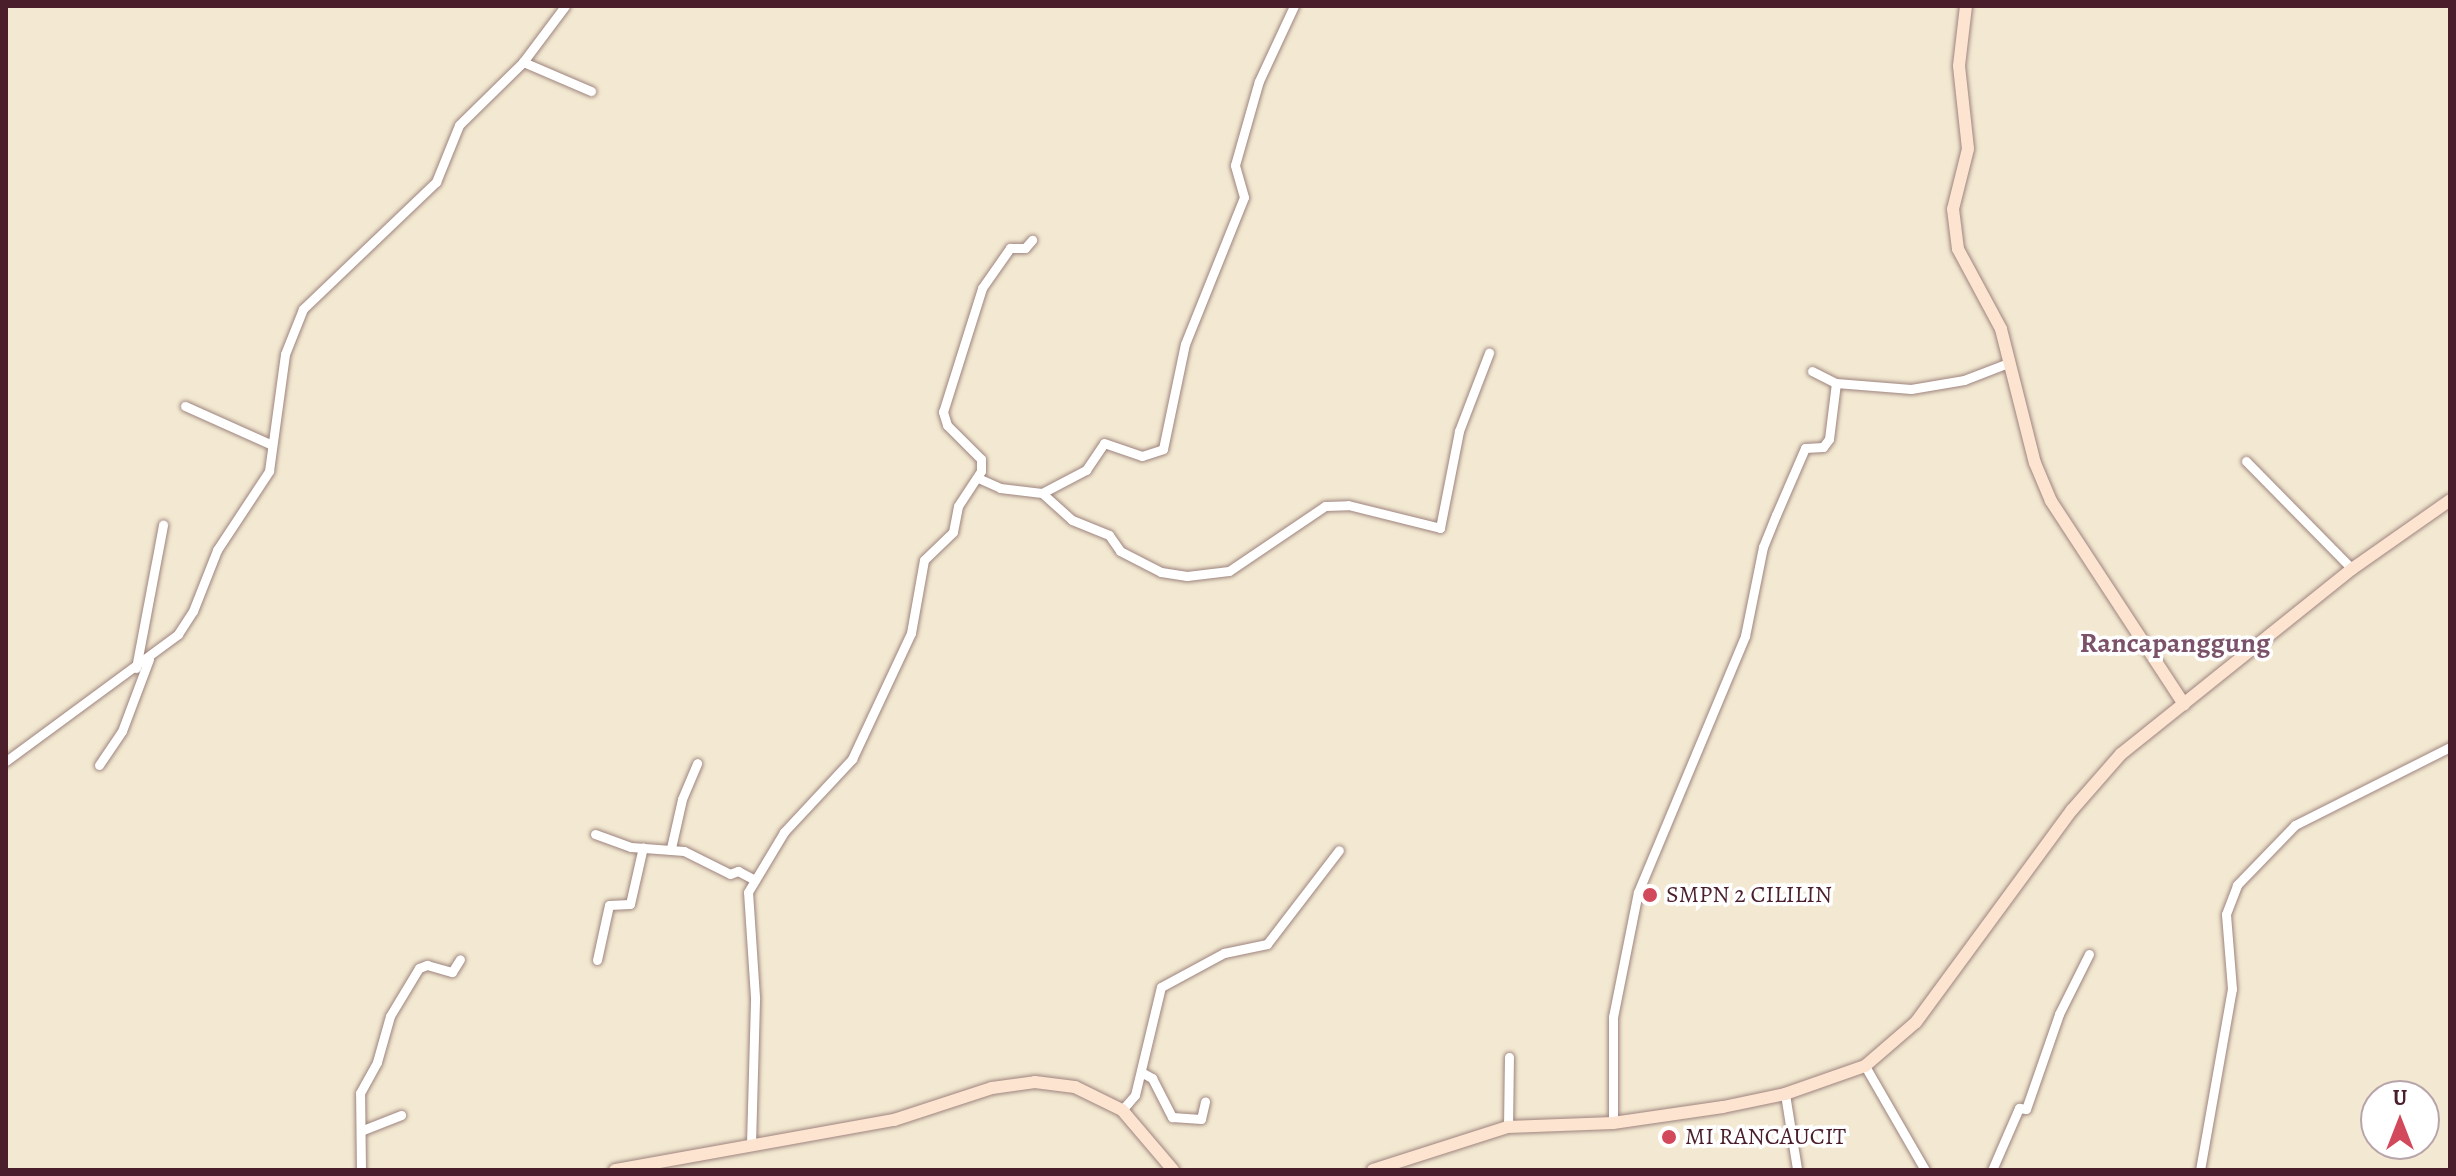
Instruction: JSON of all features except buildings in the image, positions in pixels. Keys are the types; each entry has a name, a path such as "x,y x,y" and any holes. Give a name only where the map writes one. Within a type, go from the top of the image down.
{"main road":[{"path":"1966,6 1959,66 1968,149 1953,209 1954,234 1994,310 2051,501 2184,704"},
{"path":"1373,1170 1508,1127 1613,1123 1785,1094 1865,1066 1916,1022 2121,754 2352,569 2450,500"},
{"path":"615,1170 894,1120 1017,1083 1075,1087 1122,1110 1173,1170"}],"street":[{"path":"6,761 167,645 193,611 217,550 265,477 285,354 303,309 436,182 459,125 523,62 565,6"},
{"path":"978,478 1019,493 1042,493 1086,470 1104,443 1142,456 1163,449 1185,344 1244,197 1245,186 1235,165 1259,81 1294,6"},
{"path":"523,62 591,91"},
{"path":"751,1144 755,997 747,901 753,879 784,832 852,759 911,633 924,560 953,532 958,506 978,478 983,462 947,425 943,412 982,288 1010,248 1025,248 1032,240"},
{"path":"1042,493 1072,520 1109,535 1120,551 1161,572 1187,576 1229,571 1325,506 1348,505 1440,528 1459,431 1489,353"},
{"path":"1812,371 1836,383 1911,389 1964,380 2008,363"},
{"path":"1613,1123 1613,1017 1638,892 1745,636 1763,547 1776,515 1805,448 1823,447 1829,439 1836,383"},
{"path":"185,406 272,445"},
{"path":"2246,461 2352,569"},
{"path":"136,668 163,525"},
{"path":"99,765 122,731 149,659"},
{"path":"2200,1170 2232,989 2226,914 2237,885 2295,825 2450,747"},
{"path":"671,848 682,799 697,763"},
{"path":"595,834 643,847 671,848 753,879"},
{"path":"597,960 609,905 630,904 643,847"},
{"path":"1122,1110 1135,1095 1145,1036 1161,987 1224,953 1267,944 1339,850"},
{"path":"1992,1170 2019,1108 2026,1109 2059,1014 2089,954"},
{"path":"361,1170 363,1130 360,1093 413,974 427,965 455,972 460,959"},
{"path":"1508,1127 1509,1057"},
{"path":"1865,1066 1925,1170"},
{"path":"1141,1072 1155,1082 1160,1102 1172,1117 1201,1119 1205,1101"},
{"path":"1785,1094 1797,1169"},
{"path":"363,1130 401,1115"}],"place":[{"name":"SMPN 2 CILILIN","path":"1650,895"},
{"name":"MI RANCAUCIT","path":"1669,1137"}],"district":[{"name":"Rancapanggung","path":"2175,643"}]}
